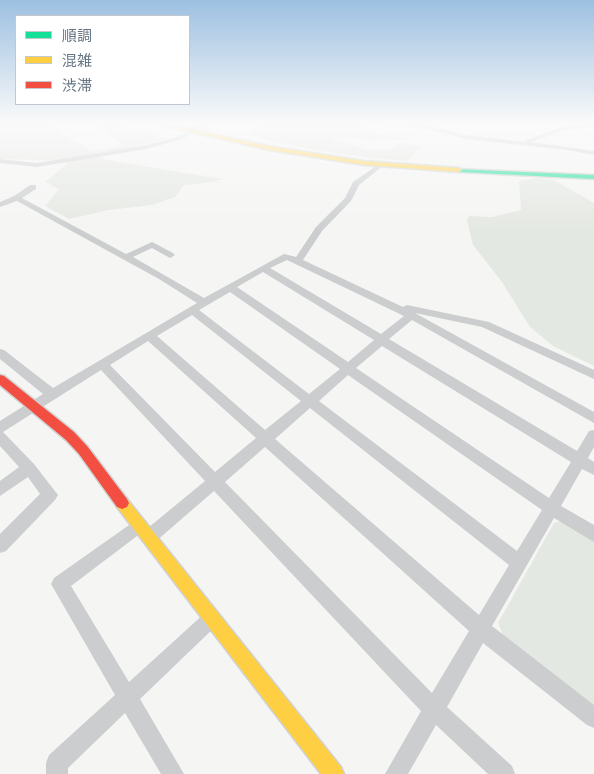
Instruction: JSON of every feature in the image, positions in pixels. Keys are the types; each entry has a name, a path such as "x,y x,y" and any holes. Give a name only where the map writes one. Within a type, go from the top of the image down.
{"main road":[{"path":"346,160 431,170 590,177"},
{"path":"367,160 590,177"},
{"path":"0,379 70,436 83,450 334,774"}],"street":[{"path":"0,161 37,165 73,160"},
{"path":"298,261 319,229 348,199 356,184 381,165"},
{"path":"0,205 17,198 33,187"},
{"path":"17,198 126,257 198,307 309,401 519,563"},
{"path":"126,257 152,245 170,255"},
{"path":"0,428 52,394 230,287 287,256 411,315 594,418"},
{"path":"263,268 587,465"},
{"path":"230,287 551,508 594,534"},
{"path":"385,304 485,324 594,375"},
{"path":"173,774 60,584 144,531 215,481 411,315"},
{"path":"149,336 481,629 594,718"},
{"path":"0,353 52,394"},
{"path":"102,364 434,709 504,774"},
{"path":"396,774 551,508 587,465 594,435"},
{"path":"0,437 29,468 50,495 0,545"},
{"path":"0,490 29,468"},
{"path":"57,774 57,762 212,618"}],"shaded area":[{"path":"35,160 107,160 222,179 213,182 184,185 175,197 152,205 108,210 69,219 45,206 59,189 45,182 67,164 63,161"},
{"path":"537,178 554,180 594,203 594,366 553,346 530,327 502,282 473,245 467,221 469,216 492,217 521,210 519,181"},
{"path":"561,521 594,541 594,710 504,638 498,623 554,523"}],"traffic: fast":[{"path":"459,170 594,177"}],"traffic: slow":[{"path":"346,160 459,170"},
{"path":"122,503 334,774"}],"traffic: jam":[{"path":"0,379 70,436 83,450 122,503"}]}
